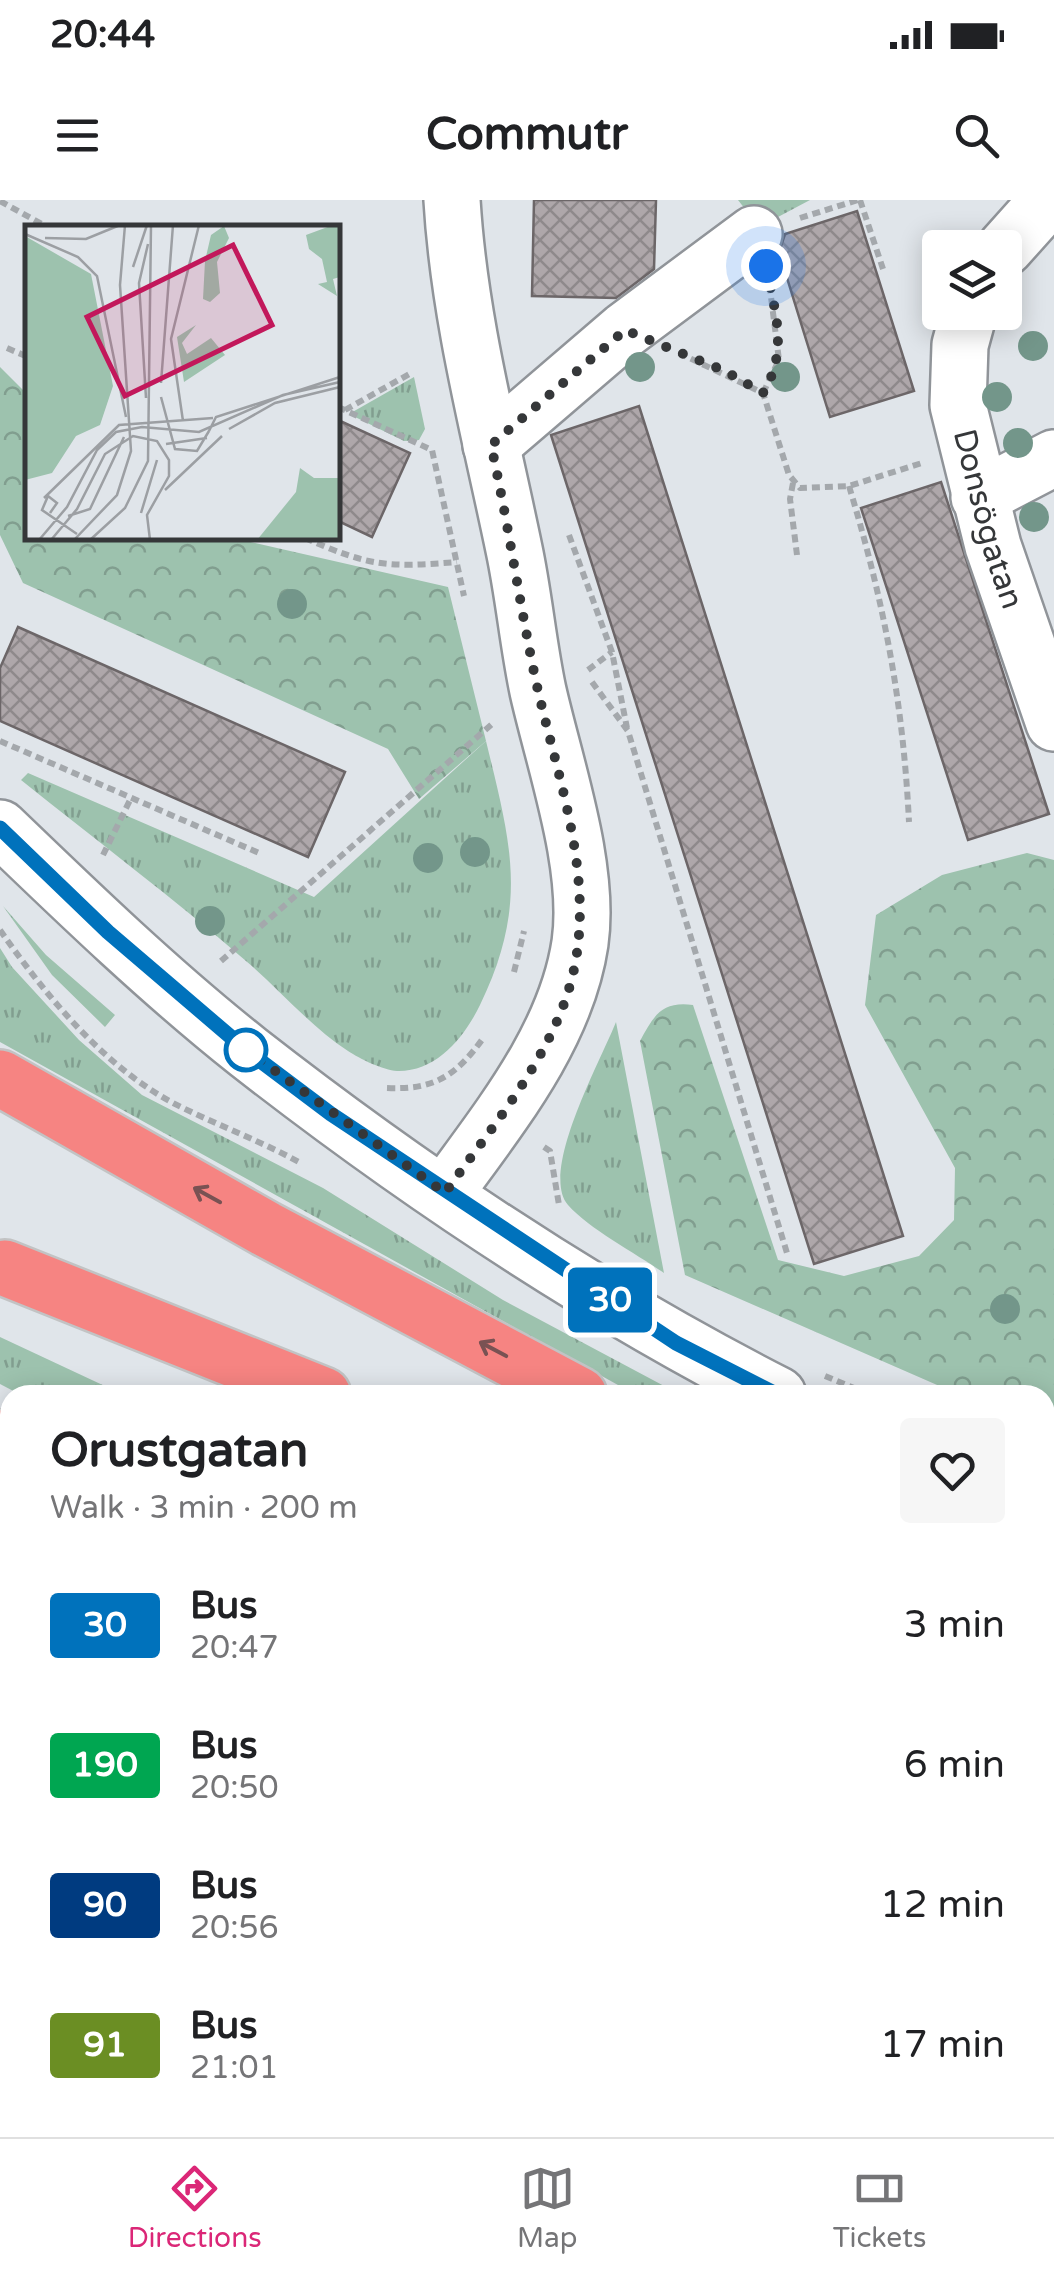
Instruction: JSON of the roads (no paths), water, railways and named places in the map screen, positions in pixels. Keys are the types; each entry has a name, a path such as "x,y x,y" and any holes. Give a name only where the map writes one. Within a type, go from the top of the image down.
{"highway":[{"path":"0,1078 266,1229 560,1385"},
{"path":"2,1267 251,1385"},
{"path":"2,1267 298,1385"}],"street":[{"path":"445,1193 532,1066 568,994 580,941 580,880 534,672 515,554 456,265 452,200"},
{"path":"1021,230 1048,200"},
{"path":"491,445 625,330 754,234"},
{"name":"Donsögatan","path":"964,330 958,404 1013,610 1054,722"},
{"path":"980,497 1054,458"},
{"path":"0,828 108,932 246,1050 445,1193 676,1343 758,1385"}]}
